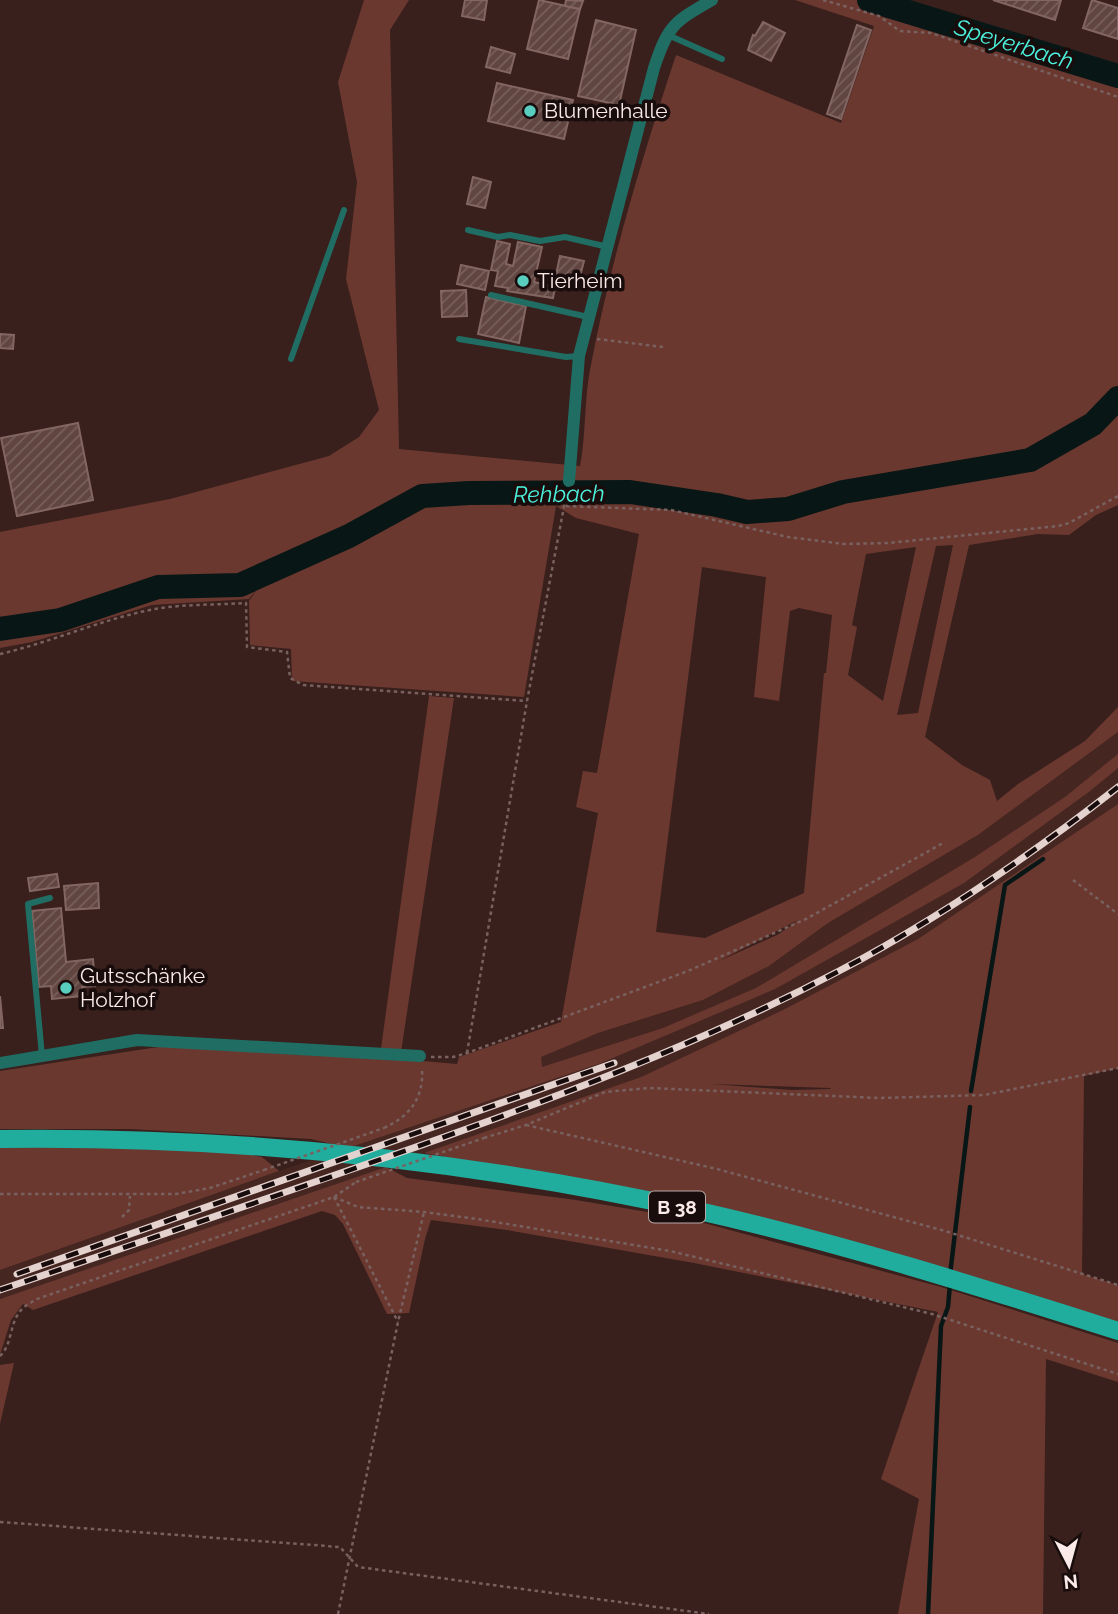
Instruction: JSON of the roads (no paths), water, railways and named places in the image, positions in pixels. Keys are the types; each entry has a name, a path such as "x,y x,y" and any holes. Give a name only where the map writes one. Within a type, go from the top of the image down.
{"main road":[{"name":"B 38","path":"0,1139 92,1138 224,1144 429,1163 524,1177 698,1211 799,1236 936,1274 1118,1331"}],"street":[{"path":"569,481 579,356 654,68 666,34 676,22 712,0"},
{"path":"0,1063 137,1040 420,1056"}],"lane":[{"path":"666,34 722,59"},
{"path":"291,359 344,210"},
{"path":"468,230 498,237 510,235 540,240 565,237 608,247"},
{"path":"491,295 588,317"},
{"path":"458,339 566,357 579,356"},
{"path":"42,1056 28,904 50,898"}],"waterway":[{"name":"Speyerbach","path":"869,0 1118,76"},
{"name":"Rehbach","path":"0,629 60,620 158,587 240,585 349,536 422,496 630,492 747,512 788,509 843,492 1030,460 1093,424 1118,398"},
{"path":"971,1091 1005,885 1043,859"},
{"path":"950,1275 970,1107"},
{"path":"928,1614 941,1326 948,1307 950,1284"}],"railway":[{"path":"0,1290 507,1114 730,1024 839,971 912,930 1017,862 1118,787"},
{"path":"17,1274 614,1063"}],"place":[{"name":"Blumenhalle","path":"530,111"},
{"name":"Tierheim","path":"523,281"},
{"name":"Gutsschänke Holzhof","path":"66,988"}]}
